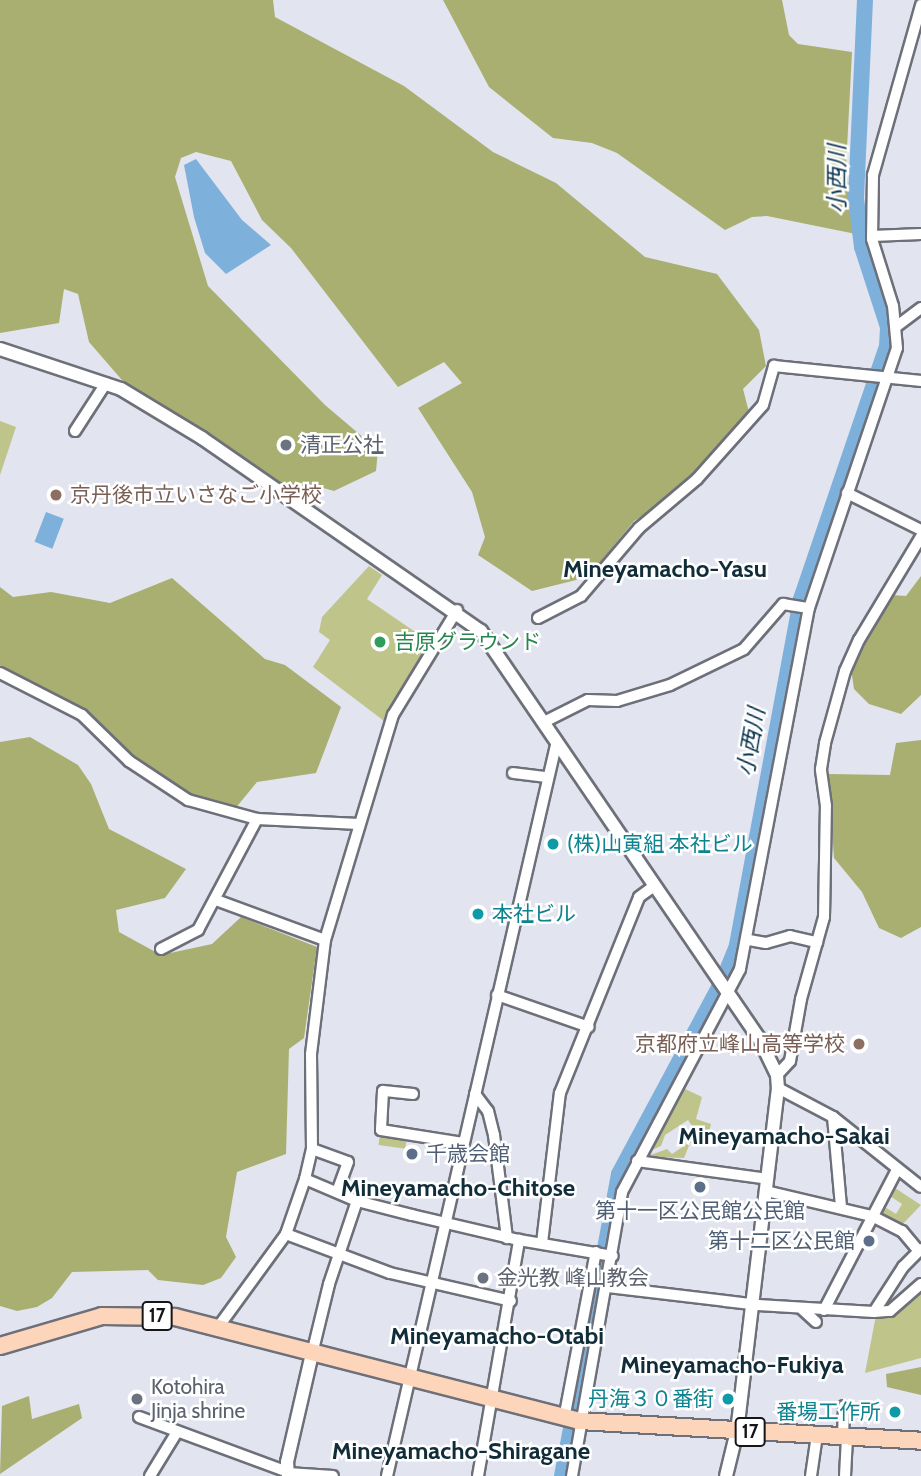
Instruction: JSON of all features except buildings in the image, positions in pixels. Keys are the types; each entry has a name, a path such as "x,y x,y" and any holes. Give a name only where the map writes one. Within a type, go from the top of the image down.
{"main road":[{"name":"17","path":"0,1346 102,1316 163,1317 219,1326 408,1380 573,1420 921,1440"}],"street":[{"path":"572,1476 573,1420 584,1318 622,1192 727,994 748,940 809,608 847,493 889,380 897,348 897,326 872,236 874,167 921,5"},
{"path":"872,236 921,234"},
{"path":"897,326 921,308"},
{"path":"0,349 106,383 202,438 457,610 481,631 759,1038 778,1081 833,1117 921,1187"},
{"path":"538,618 581,596 639,528 697,479 763,405 774,366 889,380 921,381"},
{"path":"75,431 106,383"},
{"path":"847,493 921,530"},
{"path":"726,1476 737,1431 778,1081 790,1061 824,917 826,806 821,769 825,743 854,650 921,537"},
{"path":"544,722 588,700 629,698 670,685 744,649 783,604 809,608"},
{"path":"219,1326 286,1234 305,1179 312,1149 311,1054 325,940 393,715 457,610"},
{"path":"0,673 82,715 129,761 188,800 257,819 359,824"},
{"path":"387,1476 557,741"},
{"path":"513,774 548,777"},
{"path":"161,948 198,930 257,819"},
{"path":"542,1243 560,1093 589,1027 639,897 654,886"},
{"path":"216,900 325,940"},
{"path":"748,940 766,943 790,936 817,942"},
{"path":"498,995 589,1027"},
{"path":"413,1094 383,1091 381,1130 463,1143"},
{"path":"475,1094 488,1111 494,1135 507,1238"},
{"path":"833,1117 841,1206"},
{"path":"312,1149 348,1162 337,1192"},
{"path":"637,1161 767,1185 872,1216 902,1231 920,1250 874,1312"},
{"path":"824,1310 897,1170"},
{"path":"305,1179 357,1201 507,1238 604,1254"},
{"path":"288,1474 338,1254 357,1201"},
{"path":"286,1234 338,1254 430,1283 511,1301"},
{"path":"478,1476 511,1301 519,1240"},
{"path":"573,1420 608,1287 604,1254"},
{"path":"608,1287 802,1309 874,1312 903,1303 921,1284"},
{"path":"802,1309 816,1322"},
{"path":"584,1318 599,1322"},
{"path":"844,1406 845,1476"},
{"path":"139,1417 288,1474 333,1476"},
{"path":"150,1476 177,1432"},
{"path":"811,1476 817,1435"}],"green space":[{"path":"0,0 273,0 275,17 404,86 493,152 556,183 645,257 717,274 759,330 766,366 743,389 750,416 673,497 634,521 588,577 532,591 478,555 485,537 472,492 418,408 462,383 444,362 398,387 291,248 262,220 231,161 196,152 181,158 175,177 208,286 325,405 378,450 376,471 334,491 309,484 303,499 128,387 89,342 78,294 64,289 59,323 0,333"},
{"path":"443,0 782,0 789,35 798,44 852,52 846,168 856,234 767,216 752,217 725,230 617,153 592,143 553,138 489,87"},
{"path":"0,421 16,427 0,475"},
{"name":"吉原グラウンド","path":"369,566 382,575 367,599 433,644 384,721 313,667 330,640 319,632 322,617"},
{"path":"921,576 921,695 901,714 869,704 854,689 851,669 891,595 906,596"},
{"path":"172,578 265,659 285,665 341,707 316,773 257,782 234,810 189,797 131,759 87,711 0,670 0,587 13,597 51,592 110,603"},
{"path":"30,737 78,765 91,784 109,829 186,869 165,898 116,910 119,932 161,955 212,944 241,917 317,947 304,1038 289,1049 286,1154 237,1172 226,1237 236,1257 221,1278 203,1285 158,1280 148,1270 72,1272 52,1298 37,1307 17,1311 0,1306 0,742"},
{"path":"921,740 921,927 901,938 879,928 862,892 834,858 828,774 890,775 896,743"},
{"path":"675,1061 618,1173 598,1248 616,1172"},
{"path":"681,1087 702,1097 696,1119 711,1124 707,1143 690,1143 684,1158 645,1157 667,1149 672,1154 699,1136 688,1120 665,1135 661,1146 645,1153"},
{"path":"380,1134 407,1138 405,1149 378,1145"},
{"path":"892,1186 921,1205 900,1227 876,1213 880,1204 896,1214 902,1204 887,1194"},
{"path":"921,1289 921,1358 865,1373 876,1315 892,1314"},
{"path":"921,1367 921,1395 887,1387 886,1374"},
{"path":"29,1396 32,1419 79,1404 82,1418 0,1474 2,1406"}],"water":[{"path":"196,159 242,220 271,245 226,274 205,253 194,217 184,165"},
{"path":"46,512 64,519 52,549 35,542"}],"waterway":[{"name":"小西川","path":"562,1476 619,1174 724,978 737,945 801,599 887,347 888,327 862,247 856,198 865,0"}],"place":[{"name":"清正公社","path":"286,445"},
{"name":"京丹後市立いさなご小学校","path":"56,495"},
{"name":"吉原グラウンド","path":"380,642"},
{"name":"(株)山寅組 本社ビル","path":"553,844"},
{"name":"本社ビル","path":"478,914"},
{"name":"京都府立峰山高等学校","path":"859,1044"},
{"name":"千歳会館","path":"412,1154"},
{"name":"第十一区公民館公民館","path":"700,1187"},
{"name":"第十二区公民館","path":"869,1241"},
{"name":"金光教 峰山教会","path":"483,1278"},
{"name":"Kotohira Jinja shrine","path":"137,1399"},
{"name":"丹海３０番街","path":"728,1399"},
{"name":"番場工作所","path":"895,1412"}],"district":[{"name":"Mineyamacho-Yasu","path":"665,569"},
{"name":"Mineyamacho-Sakai","path":"784,1136"},
{"name":"Mineyamacho-Chitose","path":"458,1188"},
{"name":"Mineyamacho-Otabi","path":"497,1336"},
{"name":"Mineyamacho-Fukiya","path":"732,1365"},
{"name":"Mineyamacho-Shiragane","path":"461,1451"}]}
